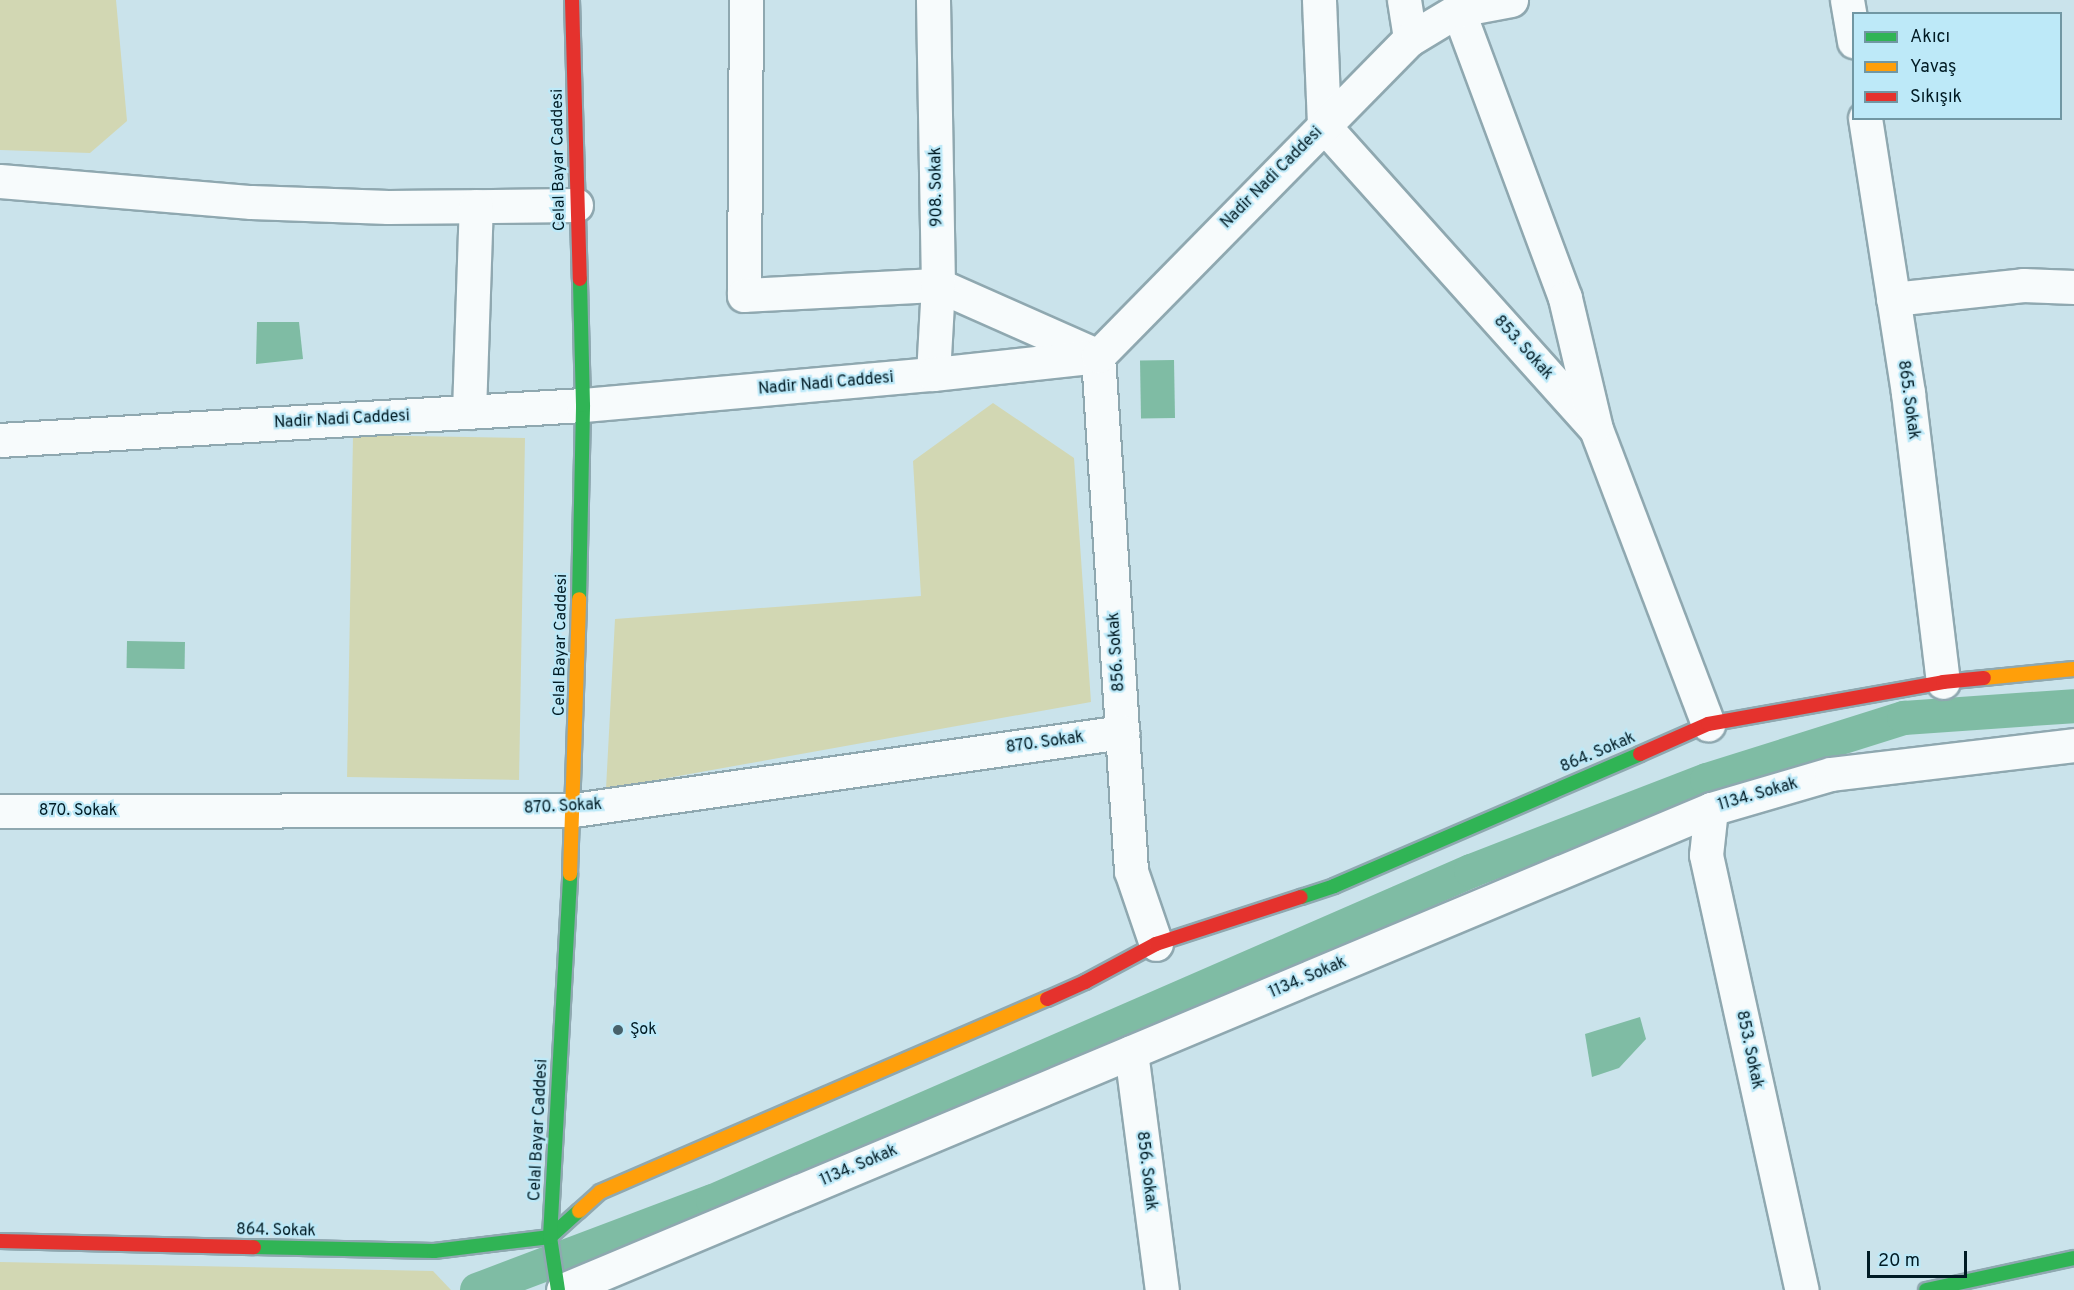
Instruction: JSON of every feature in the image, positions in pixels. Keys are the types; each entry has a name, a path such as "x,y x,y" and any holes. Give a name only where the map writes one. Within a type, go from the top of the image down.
{"street":[{"name":"Celal Bayar Caddesi","path":"558,1290 550,1238 574,810 583,405 572,0"},
{"path":"746,0 744,295 938,285 1098,356"},
{"name":"908. Sokak","path":"933,0 938,285 933,374"},
{"path":"1319,0 1324,126"},
{"path":"1404,0 1410,39"},
{"name":"Nadir Nadi Caddesi","path":"0,440 583,405 933,374 1098,356 1410,39 1458,10 1511,0"},
{"path":"1847,0 1852,29"},
{"path":"1458,10 1565,298 1596,429"},
{"name":"865. Sokak","path":"1866,120 1893,299 1943,682"},
{"name":"853. Sokak","path":"1324,126 1596,429 1708,724"},
{"path":"0,181 251,202 388,207 576,205"},
{"path":"469,412 476,206"},
{"path":"1893,299 2023,285 2074,287"},
{"name":"856. Sokak","path":"1098,356 1131,871 1156,944"},
{"name":"864. Sokak","path":"0,1240 434,1251 550,1238 600,1192 1085,982 1156,944 1334,886 1708,724 1943,682 2074,669"},
{"name":"870. Sokak","path":"0,811 574,810 1122,732"},
{"name":"1134. Sokak","path":"563,1290 1711,809 1831,774 2074,745"},
{"name":"853. Sokak","path":"1711,809 1706,855 1802,1290"},
{"name":"856. Sokak","path":"1131,1052 1162,1290"},
{"path":"1926,1290 2074,1258"}],"shaded area":[{"path":"0,0 116,0 127,121 90,153 0,150"},
{"path":"257,322 299,322 303,359 256,364"},
{"path":"1174,360 1175,418 1141,419 1140,361"},
{"path":"993,403 1074,458 1091,702 606,789 615,619 921,596 913,461"},
{"path":"353,435 525,438 519,780 347,777"},
{"path":"127,641 185,642 185,669 127,668"},
{"path":"1640,1017 1646,1039 1619,1068 1592,1077 1585,1034"},
{"path":"0,1262 433,1271 451,1290 0,1290"}],"waterway":[{"path":"477,1290 713,1201 1471,871 1707,780 1904,718 2074,706"}],"traffic: fast":[{"path":"579,599 583,405 580,279"},
{"path":"1301,897 1334,886 1640,754"},
{"path":"558,1290 550,1237 570,874"},
{"path":"254,1247 434,1251 550,1237 579,1211"},
{"path":"1926,1290 2074,1258"}],"traffic: slow":[{"path":"570,874 579,599"},
{"path":"1984,678 2074,669"},
{"path":"579,1211 600,1192 1047,999"}],"traffic: jam":[{"path":"572,0 580,279"},
{"path":"1640,754 1708,724 1943,682 1984,678"},
{"path":"1047,999 1085,982 1156,944 1301,897"},
{"path":"0,1241 254,1247"}],"place":[{"name":"Şok","path":"618,1030"}]}
